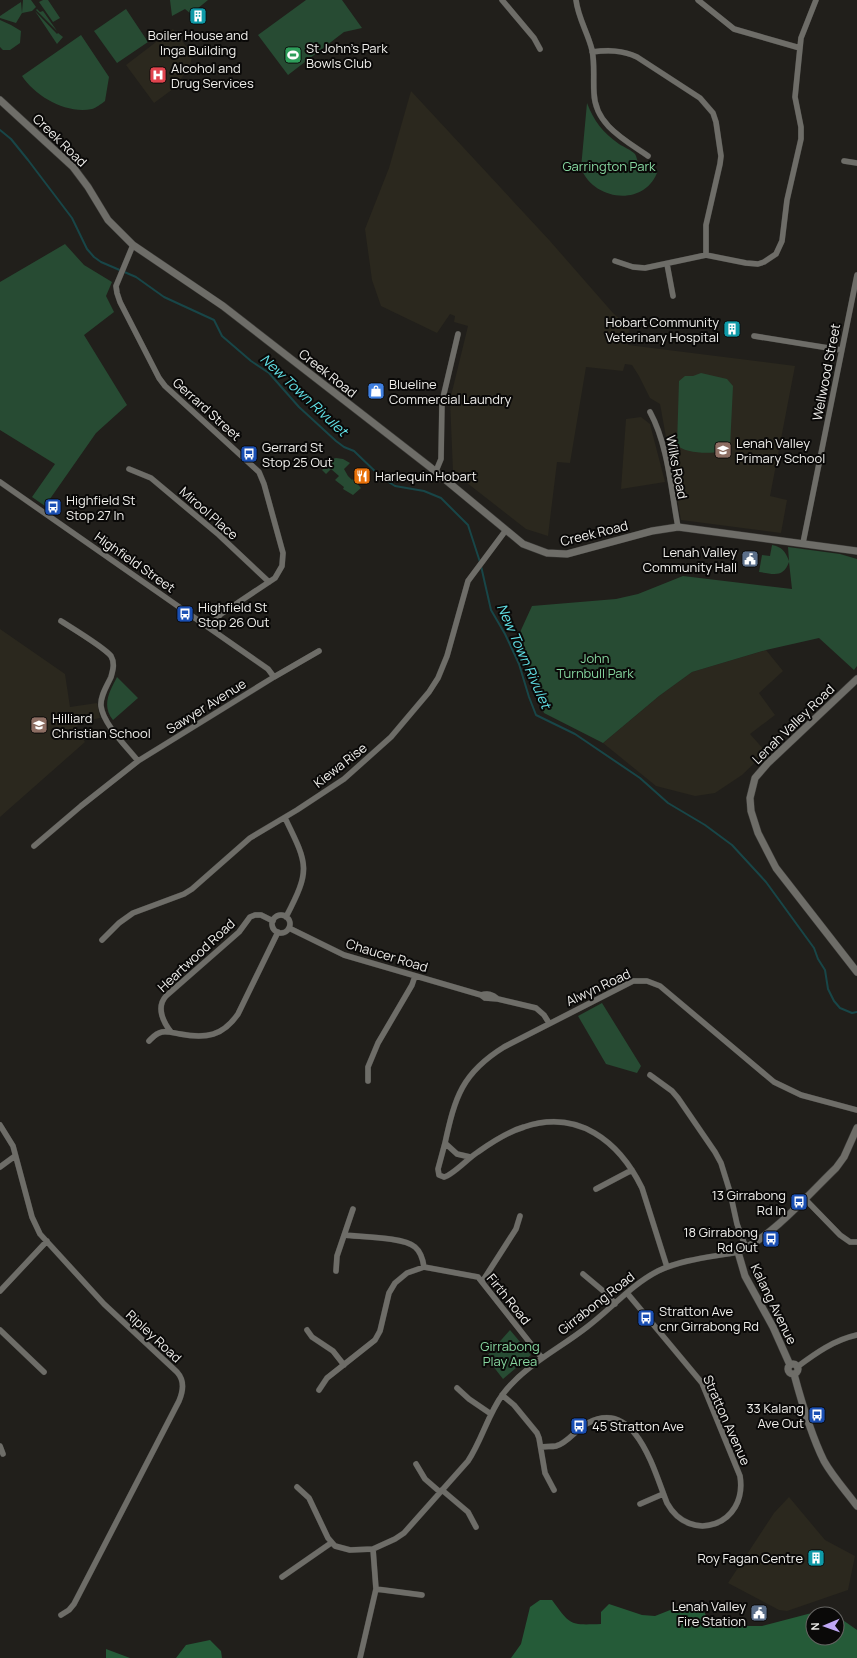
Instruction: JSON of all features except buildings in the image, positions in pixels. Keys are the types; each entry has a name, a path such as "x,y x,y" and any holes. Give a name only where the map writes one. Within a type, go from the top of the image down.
{"street":[{"path":"502,0 534,38 540,49"},
{"path":"576,0 580,19 590,41 594,94 597,110 614,132 648,156"},
{"path":"698,0 734,29 800,48"},
{"path":"615,261 639,268 645,268 706,255 758,264 770,259 780,248 787,200 801,140 801,127 795,97 800,48 803,30 816,0"},
{"path":"592,52 614,51 637,57 700,98 713,113 718,132 721,156 706,225 706,255"},
{"name":"Creek Road","path":"0,100 73,167 88,186 108,220 133,244 223,306 436,472 524,544 547,553 558,554 579,552 652,531 678,527 856,551"},
{"path":"844,161 857,163"},
{"name":"Gerrard Street","path":"133,244 117,282 116,290 120,302 159,378 165,386 255,468 262,477 284,558 281,570 275,578 221,614 209,627"},
{"path":"667,264 672,296"},
{"name":"Wellwood Street","path":"803,543 857,275"},
{"path":"436,472 441,459 442,402 458,334"},
{"path":"754,336 841,350"},
{"name":"Wilks Road","path":"650,412 658,426 668,469 678,527"},
{"name":"Mirool Place","path":"129,469 150,478 219,535 269,582"},
{"name":"Highfield Street","path":"0,482 209,627 268,669 274,677"},
{"name":"Kiewa Rise","path":"102,940 119,923 133,913 192,890 250,838 332,788 354,771 391,737 433,686 447,656 464,594 473,572 506,530"},
{"path":"61,621 110,655 114,665 102,696 102,712 107,722 138,761"},
{"name":"Sawyer Avenue","path":"34,846 81,806 138,761 319,651"},
{"name":"Lenah Valley Road","path":"857,679 768,763 755,778 750,798 751,811 758,833 776,868 857,972"},
{"path":"285,818 302,853 304,870 301,886 286,917"},
{"name":"Heartwood Road","path":"171,1032 166,1025 161,1012 162,1001 166,996 239,932 250,917 261,915 273,921"},
{"path":"280,916 286,917 290,923 289,928 284,933 278,932 273,927 273,921 280,916"},
{"name":"Chaucer Road","path":"289,928 344,955 481,994 484,998 498,999 536,1008 544,1015 549,1023"},
{"path":"149,1041 161,1032 203,1037 223,1030 238,1014 278,932"},
{"path":"368,1081 368,1067 378,1043 412,986 415,976"},
{"name":"Alwyn Road","path":"470,1156 449,1175 439,1175 438,1169 458,1096 469,1076 485,1060 495,1053 549,1023 627,983 640,980 654,982 667,991 774,1082 801,1095 857,1110"},
{"name":"Kalang Avenue","path":"650,1075 672,1091 678,1098 715,1152 727,1181 737,1224 746,1248"},
{"path":"445,1143 457,1154 470,1156 502,1136 523,1127 544,1122 566,1123 584,1128 604,1138 621,1155 632,1170 642,1188 668,1267"},
{"name":"Ripley Road","path":"0,1126 9,1139 34,1223 40,1234 104,1304 177,1372 183,1385 179,1401 74,1604 69,1610 61,1615"},
{"name":"Girrabong Road","path":"331,1543 340,1548 350,1550 373,1549 396,1539 404,1533 472,1456 491,1414 502,1395 520,1376 542,1358 587,1327 648,1277 668,1267 688,1261 738,1252 769,1233 840,1163 857,1128"},
{"path":"0,1167 15,1156"},
{"path":"596,1189 632,1170"},
{"path":"804,1198 840,1235 850,1242 857,1242"},
{"path":"336,1271 337,1256 353,1208"},
{"path":"482,1282 516,1229 520,1216"},
{"path":"319,1390 327,1378 370,1344 378,1335 389,1293 395,1283 407,1273 424,1267 419,1252 409,1244 399,1241 344,1235"},
{"path":"0,1291 47,1241"},
{"name":"Kalang Avenue","path":"738,1252 745,1276 794,1368 798,1389 824,1460 831,1472 857,1506"},
{"name":"Firth Road","path":"424,1267 478,1277 542,1358"},
{"path":"583,1274 608,1295 615,1304"},
{"name":"Stratton Avenue","path":"541,1446 561,1444 582,1426 596,1419 611,1418 618,1420 631,1428 641,1440 671,1510 682,1520 694,1525 709,1526 724,1520 738,1504 742,1491 740,1476 702,1383 627,1293"},
{"path":"0,1330 44,1372"},
{"path":"307,1330 315,1339 333,1351 344,1364"},
{"path":"794,1368 826,1346 847,1337 857,1335"},
{"path":"457,1388 469,1399 491,1414"},
{"path":"502,1395 514,1405 533,1427 539,1438 545,1473 554,1490"},
{"path":"0,1446 3,1454"},
{"path":"416,1464 425,1479 468,1512 476,1527"},
{"path":"282,1577 331,1543 309,1498 297,1486"},
{"path":"640,1504 663,1494"},
{"path":"360,1658 376,1589 373,1549"},
{"path":"376,1589 422,1595"}],"shaded area":[{"name":"Alcohol and Drug Services","path":"173,29 192,54 191,62 177,86 154,103 126,65"},
{"path":"411,91 550,241 613,313 629,327 628,345 795,366 770,496 787,500 781,533 681,520 660,404 650,398 632,365 625,364 623,371 586,367 570,463 557,462 548,536 526,529 453,472 450,400 468,326 454,322 455,316 450,314 437,333 381,306 372,280 365,229 389,168"},
{"path":"641,417 650,424 665,482 621,489 626,419"},
{"name":"Hilliard Christian School","path":"0,629 65,674 70,707 97,703 100,718 81,722 75,728 85,742 0,817"},
{"path":"766,650 783,671 759,693 775,715 750,734 766,752 742,775 715,793 695,796 656,786 603,743 659,696 692,672"},
{"path":"789,1497 825,1540 855,1556 848,1590 787,1611 779,1610 728,1583 774,1513"}],"green space":[{"path":"23,0 31,0 36,7 32,11 22,13"},
{"path":"48,0 60,18 53,22 39,2"},
{"path":"170,0 208,0 191,14 185,9 172,16"},
{"name":"St John's Park Bowls Club","path":"306,0 342,0 362,28 344,32 288,75 258,35"},
{"path":"21,2 22,13 16,23 0,18 0,16"},
{"path":"37,9 40,12 43,11 57,31 36,10"},
{"path":"126,9 148,42 117,63 94,31"},
{"path":"35,11 57,34 58,33 63,37 57,44"},
{"path":"0,20 21,31 20,43 10,50 3,50 0,47"},
{"path":"81,35 109,77 105,101 92,109 82,110 62,106 43,97 28,84 22,76"},
{"name":"Garrington Park","path":"587,103 596,121 608,135 635,154 640,165 658,170 652,182 643,190 632,195 620,196 607,193 596,188 587,179 581,168"},
{"path":"65,244 84,265 112,282 106,296 114,312 84,335 127,405 96,433 45,506 32,497 55,464 0,430 0,282"},
{"path":"701,373 727,379 733,386 730,447 719,452 695,452 681,448 677,445 679,381 685,376 693,376"},
{"path":"332,459 343,459 350,463 344,469 348,476 361,488 353,495 343,489 344,487 335,480 339,476 331,469 326,474 322,470"},
{"name":"John Turnbull Park","path":"772,545 783,550 789,561 788,547 840,554 857,559 857,666 854,670 819,638 766,650 692,672 659,696 603,743 544,713 516,641 532,606 616,599 638,594 683,576 792,589 789,562 787,567 781,573 774,574 759,572 762,555 770,556"},
{"path":"117,677 138,698 113,720 109,714 107,703 109,693"},
{"path":"602,1003 641,1066 637,1073 606,1064 578,1016"},
{"name":"Girrabong Play Area","path":"510,1330 531,1355 503,1379 486,1357"},
{"path":"540,1600 552,1600 563,1615 577,1624 601,1624 601,1612 609,1604 642,1615 655,1616 688,1603 699,1603 712,1626 762,1626 805,1615 805,1646 845,1646 845,1622 857,1630 857,1658 511,1658 521,1644 530,1607"},
{"path":"210,1640 221,1651 222,1658 176,1658 186,1645"},
{"path":"106,1649 130,1658 106,1658"}],"waterway":[{"name":"New Town Rivulet","path":"0,130 11,139 72,218 87,249 94,257 101,262 136,277 164,297 214,320 222,336 251,361 269,373 299,407 336,441 344,447 354,451 382,478 395,486 424,491 441,498 468,525 480,562"},
{"name":"New Town Rivulet","path":"481,566 491,610 505,634 519,664 536,715 575,734 640,778 668,803 705,825 732,845 766,882 814,948 818,959 825,970 828,989 834,1001 840,1008 852,1013 857,1012"}],"place":[{"name":"Boiler House and Inga Building","path":"198,16"},
{"name":"St John's Park Bowls Club","path":"293,55"},
{"name":"Alcohol and Drug Services","path":"158,75"},
{"name":"Hobart Community Veterinary Hospital","path":"732,329"},
{"name":"Blueline Commercial Laundry","path":"376,391"},
{"name":"Lenah Valley Primary School","path":"723,450"},
{"name":"Gerrard St Stop 25 Out","path":"249,454"},
{"name":"Harlequin Hobart","path":"362,476"},
{"name":"Highfield St Stop 27 In","path":"53,507"},
{"name":"Lenah Valley Community Hall","path":"750,559"},
{"name":"Highfield St Stop 26 Out","path":"185,614"},
{"name":"Hilliard Christian School","path":"39,725"},
{"name":"13 Girrabong Rd In","path":"799,1202"},
{"name":"18 Girrabong Rd Out","path":"771,1239"},
{"name":"Stratton Ave cnr Girrabong Rd","path":"646,1318"},
{"name":"33 Kalang Ave Out","path":"817,1415"},
{"name":"45 Stratton Ave","path":"579,1426"},
{"name":"Roy Fagan Centre","path":"816,1558"},
{"name":"Lenah Valley Fire Station","path":"759,1613"}]}
